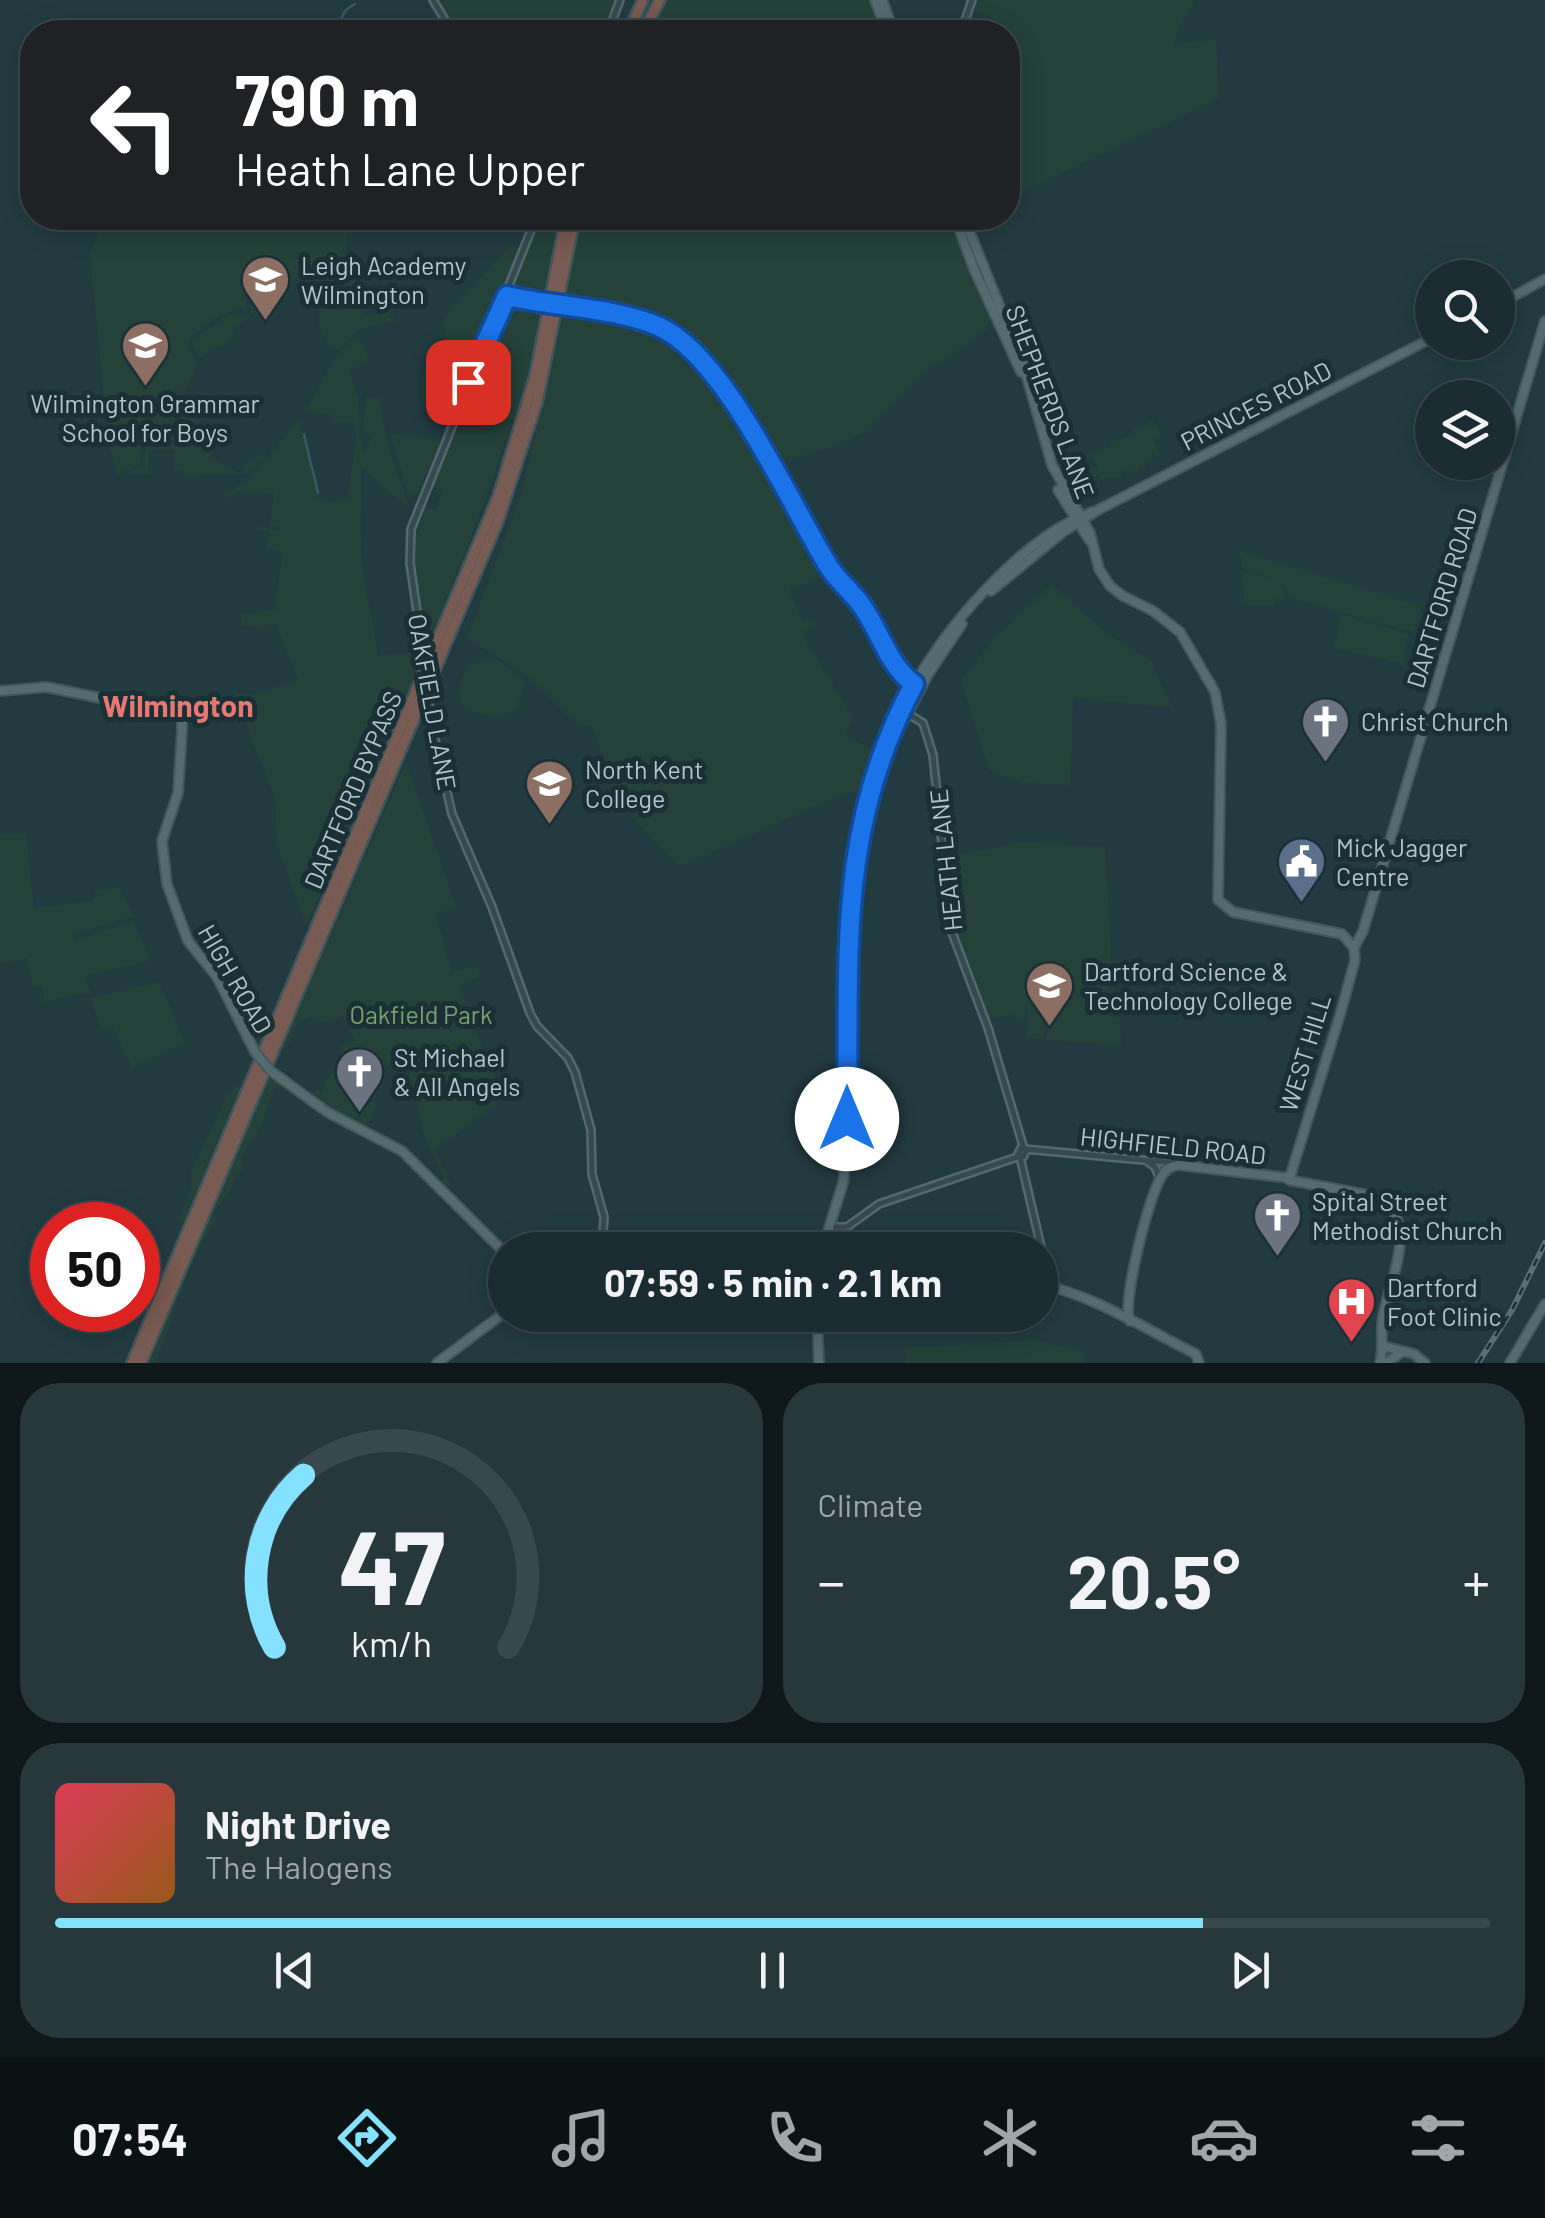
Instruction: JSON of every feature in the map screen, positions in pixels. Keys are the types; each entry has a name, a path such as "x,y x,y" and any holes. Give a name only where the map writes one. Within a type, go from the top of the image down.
{"highway":[{"name":"DARTFORD BYPASS","path":"132,1363 498,497 534,376 564,230"},
{"name":"DARTFORD BYPASS","path":"141,1363 498,522 537,402 573,230"}],"main road":[{"name":"SHEPHERDS LANE","path":"959,230 1022,373 1048,468 1079,520"},
{"name":"SHEPHERDS LANE","path":"969,230 1023,364 1052,465 1090,542 1099,570 1110,586 1180,632 1219,703 1222,724 1216,885 1220,904 1233,912 1342,934 1354,944"},
{"path":"1515,296 1545,283"},
{"name":"DARTFORD ROAD","path":"1354,944 1382,869 1545,321"},
{"name":"PRINCES ROAD","path":"830,1232 843,1183 847,1148 851,889 863,817 881,752 917,686 962,624 994,589 1079,520 1415,347"},
{"name":"HIGH ROAD","path":"0,691 46,688 127,703 174,703 182,712 178,794 162,842 168,884 188,941 216,977 255,1052 271,1071 340,1120 402,1150 488,1235"},
{"name":"WEST HILL","path":"1289,1173 1338,1024 1355,960 1354,944"},
{"path":"1123,1314 1139,1237 1160,1179 1167,1169 1178,1164"},
{"name":"HIGHFIELD ROAD","path":"1178,1164 1289,1173 1317,1186"},
{"name":"HIGHFIELD ROAD","path":"1289,1173 1294,1170 1304,1181"},
{"name":"HIGHFIELD ROAD","path":"1289,1173 1317,1186 1382,1200 1397,1216 1400,1242 1382,1341"},
{"path":"1058,1289 1123,1314 1199,1360"},
{"path":"1510,1363 1545,1304"},
{"path":"437,1363 488,1325"},
{"path":"819,1363 820,1332"},
{"path":"1380,1363 1382,1341 1425,1363"},
{"path":"1380,1363 1399,1351"}],"street":[{"name":"OAKFIELD LANE","path":"532,230 411,529 410,564 432,726 452,814 492,907 530,1014 568,1058 575,1072 591,1130 592,1174 604,1216 604,1232"},
{"path":"507,296 656,326 692,347 774,468 829,567 865,610 898,669 917,686"},
{"name":"HEATH LANE","path":"903,711 922,724 930,745 938,787 951,930 992,1040 1019,1135 1039,1232"},
{"path":"832,1225 848,1226 879,1204 1022,1154"},
{"name":"HIGHFIELD ROAD","path":"1022,1154 1178,1164"},
{"path":"1142,1160 1155,1168 1160,1179"}],"green space":[{"path":"435,0 615,0 607,20 448,20"},
{"path":"667,0 871,0 878,20 656,20"},
{"path":"978,0 1195,0 1176,34 1175,44 1216,39 1219,98 1020,193 1020,20 991,20 974,11"},
{"path":"100,230 349,230 350,267 365,289 357,297 361,313 370,317 380,314 393,302 397,308 391,311 396,321 359,329 338,349 319,326 320,290 318,279 311,276 292,280 286,299 249,316 224,347 214,347 199,359 191,342 226,316 249,314 253,304 284,298 285,293 274,281 262,275 250,277 246,283 246,308 219,315 189,339 188,347 198,367 183,393 175,389 177,439 162,445 141,444 140,465 118,475 108,444 90,254"},
{"path":"537,230 953,230 992,315 986,330 930,369 869,430 835,446 769,464 775,474 773,492 829,576 789,589 803,621 810,619 813,626 802,634 853,718 845,736 874,750 861,789 680,867 613,797 591,726 576,723 526,675 467,638 520,498 536,430 512,420 430,644 425,641 415,576 416,526 419,510 436,509 443,491 431,486 423,501 463,410 443,437 446,403 421,402 423,371 441,372 441,363 446,363 448,351 442,319 512,245 518,247 516,259 524,260"},
{"path":"357,335 370,360 349,370 359,400 360,438 365,452 372,436 362,433 367,396 376,398 378,394 390,453 408,503 403,505 361,467 362,557 378,656 419,651 419,672 306,925 277,845 275,800 270,784 233,692 253,695 298,680 275,623 260,628 241,625 241,614 274,610 283,551 266,550 270,532 254,530 254,526 280,531 280,527 270,526 274,493 239,492 226,499 220,496 249,480 299,419 318,498 348,499 356,436 354,423 332,423 333,414 305,411 336,357"},
{"path":"181,399 207,408 194,433 216,445 210,458 243,473 244,465 263,452 266,458 247,474 184,476 184,471 174,471 174,449 149,450 148,474 123,475 143,467 146,446 166,447 177,442 180,424 184,424 180,422"},
{"path":"1153,420 1162,436 1154,441 1162,458 1156,455 1145,464 1146,470 1139,466 1137,474 1134,469 1128,474 1125,469 1118,479 1104,477 1103,483 1098,474 1076,486 1082,481 1073,480 1098,467 1090,453 1110,447 1124,437 1121,432 1125,437 1132,433 1133,425 1138,429 1144,426 1142,421 1146,426"},
{"path":"390,434 442,440 417,493 410,499"},
{"path":"1239,551 1422,606 1414,632 1288,598 1289,591 1281,581 1286,592 1283,600 1275,599 1274,606 1248,605 1244,602 1242,575 1247,572 1275,579 1242,568"},
{"path":"1052,585 1109,635 1152,661 1175,708 1073,698 1071,785 1022,783 989,770 961,681 995,637"},
{"path":"1341,614 1409,634 1403,664 1334,648"},
{"path":"497,660 526,681 517,709 503,716 489,716 461,703 461,684 471,665"},
{"name":"Oakfield Park","path":"406,762 456,906 436,914 452,972 477,966 481,976 460,985 490,1068 506,1097 434,1150 450,1183 445,1188 423,1132 407,1062 377,1070 376,1108 365,1128 308,1096 307,1091 313,1093 317,1089 321,1094 324,1081 346,1060 341,1047 354,1040 344,1015 324,1023 311,1017 297,1023 291,1040 276,1060"},
{"path":"0,833 26,833 34,908 93,901 96,890 119,887 134,916 72,934 75,939 133,921 151,961 85,975 91,995 82,993 45,1002 42,986 33,987 27,958 0,963"},
{"path":"1023,842 1105,847 1111,946 1107,1016 1120,1018 1121,1045 1047,1040 1048,980 1043,1038 1026,1038 1028,1007 1024,1007 1024,1022 1013,1015 989,1019 958,938 949,864 957,855"},
{"path":"159,982 185,1042 132,1068 113,1028 100,1029 91,998"},
{"path":"269,1076 288,1092 276,1086 259,1130 241,1158 244,1168 214,1211 215,1219 190,1267 156,1363 150,1363 187,1266"},
{"path":"244,1079 184,1221 178,1219 193,1182 189,1177 226,1097"},
{"path":"1038,1340 1086,1353 1083,1363 906,1363 905,1348"}],"waterway":[{"path":"340,20 355,4"},
{"path":"304,434 311,465"},
{"path":"312,467 318,493"}],"railway":[{"path":"1478,1363 1512,1310 1545,1243"}],"place":[{"name":"Leigh Academy Wilmington","path":"266,322"},
{"name":"Wilmington Grammar School for Boys","path":"145,388"},
{"name":"Christ Church","path":"1326,764"},
{"name":"North Kent College","path":"550,826"},
{"name":"Mick Jagger Centre","path":"1301,904"},
{"name":"Dartford Science & Technology College","path":"1049,1028"},
{"name":"St Michael & All Angels","path":"359,1114"},
{"name":"Spital Street Methodist Church","path":"1277,1258"},
{"name":"Dartford Foot Clinic","path":"1352,1344"}],"district":[{"name":"Wilmington","path":"178,707"}],"route":[{"path":"468,382 507,296 633,319 678,336 710,370 785,487 829,567 865,610 898,669 914,684 881,752 856,849 849,909 847,1119"}]}
